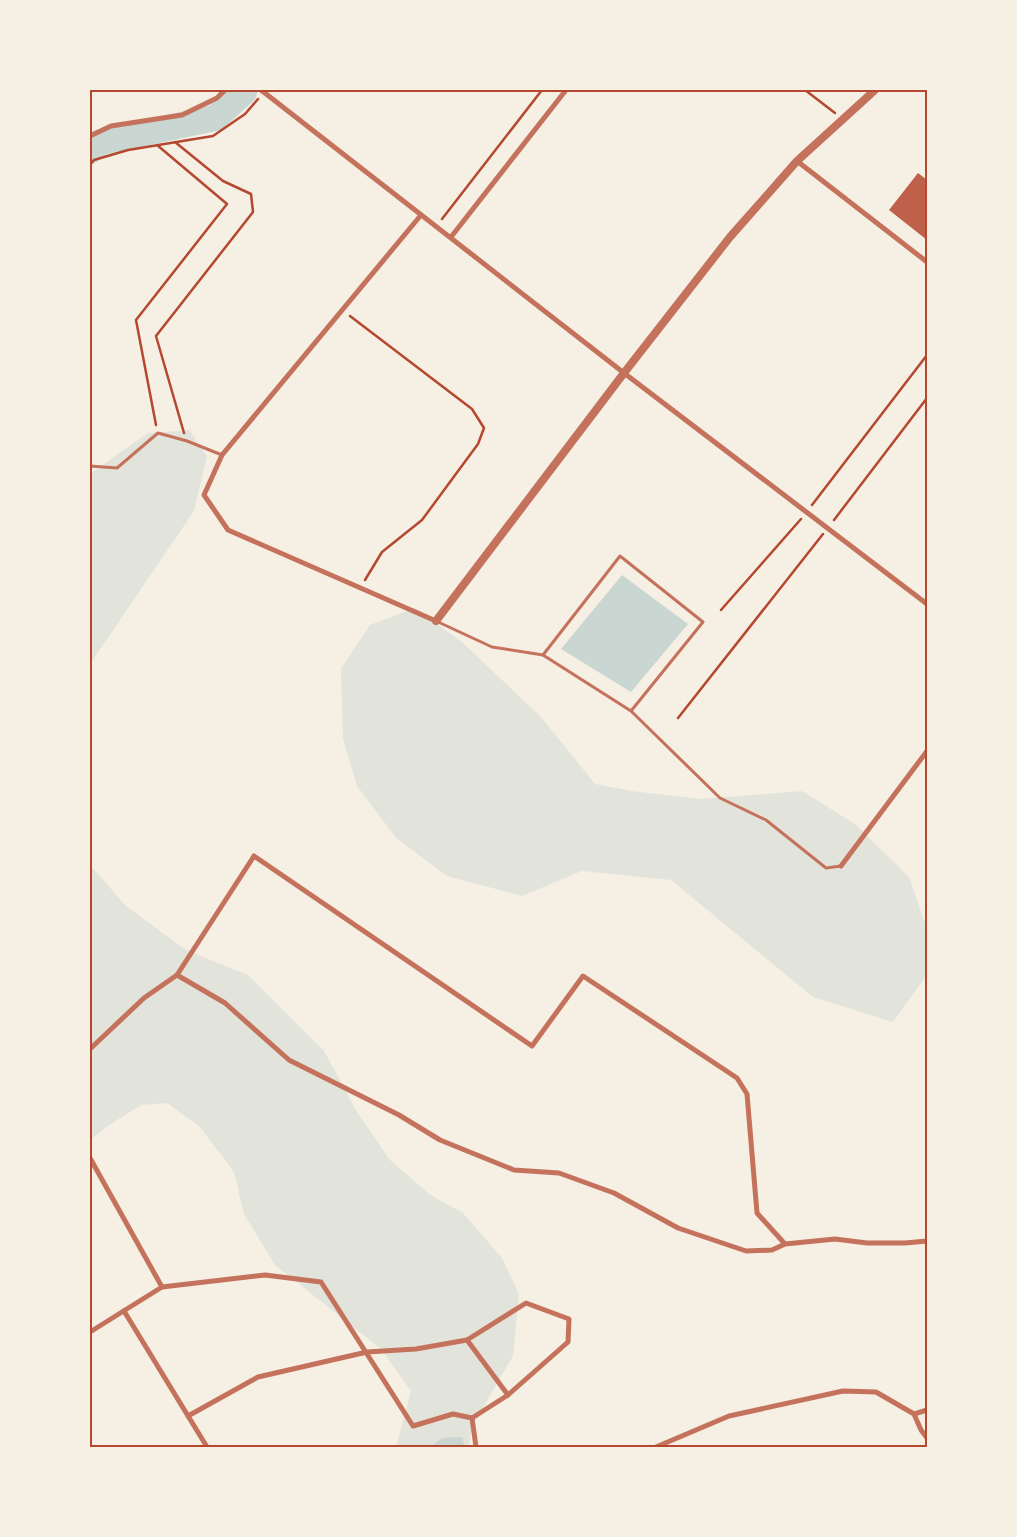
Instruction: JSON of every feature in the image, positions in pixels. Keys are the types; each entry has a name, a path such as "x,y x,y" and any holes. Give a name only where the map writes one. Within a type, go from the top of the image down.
{"street":[{"path":"90,136 111,126 182,115 217,98 225,90"},
{"path":"451,237 566,90"},
{"path":"421,215 222,455 204,495 228,530 436,621 624,373 730,238 797,160 875,90"},
{"path":"262,91 624,373 927,604"},
{"path":"797,160 927,262"},
{"path":"842,866 927,751"},
{"path":"90,1048 144,998 177,975 254,856 532,1046 583,976 737,1078 747,1094 758,1213 785,1244"},
{"path":"177,975 224,1003 289,1060 399,1114 440,1140 514,1170 559,1173 614,1193 678,1228 746,1250 772,1250 785,1244 835,1239 867,1243 927,1241"},
{"path":"90,1158 162,1287"},
{"path":"90,1332 162,1287 265,1275 321,1282 367,1352 413,1426 453,1414 472,1418 508,1395 568,1342 569,1319 526,1303 467,1340 416,1349 367,1352 258,1377 188,1416"},
{"path":"124,1311 207,1447"},
{"path":"467,1340 508,1395"},
{"path":"656,1447 729,1416 844,1391 876,1392 914,1414 927,1438"},
{"path":"914,1414 927,1410"},
{"path":"472,1418 476,1447"}],"lane":[{"path":"90,466 117,468 158,433 187,441 222,455"},
{"path":"543,655 620,556 703,622 631,711"},
{"path":"436,621 492,647 543,655 631,711 720,798 766,820 826,868 842,866"}],"path":[{"path":"436,226 542,90"},
{"path":"805,90 842,119"},
{"path":"90,164 94,160 128,150 213,136 246,114 262,91"},
{"path":"175,142 223,181 251,194 253,212 156,336 187,441"},
{"path":"157,145 227,204 136,320 158,433"},
{"path":"342,310 472,409 484,428 478,444 422,520 382,552 360,588"},
{"path":"721,610 807,512 927,355"},
{"path":"678,718 828,528 927,398"}],"shaded area":[{"path":"189,430 207,456 194,511 90,664 90,474 148,433"},
{"path":"622,575 688,624 631,692 561,649"},
{"path":"415,608 462,642 541,717 595,784 632,791 701,799 802,791 855,824 909,877 927,929 927,975 893,1022 813,997 671,880 582,871 522,896 447,876 396,838 357,786 343,739 341,669 370,625"},
{"path":"90,865 126,906 186,950 248,975 324,1051 357,1112 390,1160 429,1194 463,1213 502,1258 519,1294 513,1356 472,1426 469,1447 396,1447 411,1391 381,1349 275,1265 244,1214 234,1172 199,1126 167,1103 141,1105 109,1125 90,1140"},
{"path":"462,1437 465,1447 430,1447 442,1438"}],"building":[{"path":"918,173 927,180 927,240 889,210"}],"waterway":[{"path":"90,151 101,142 215,118 244,92"}]}
